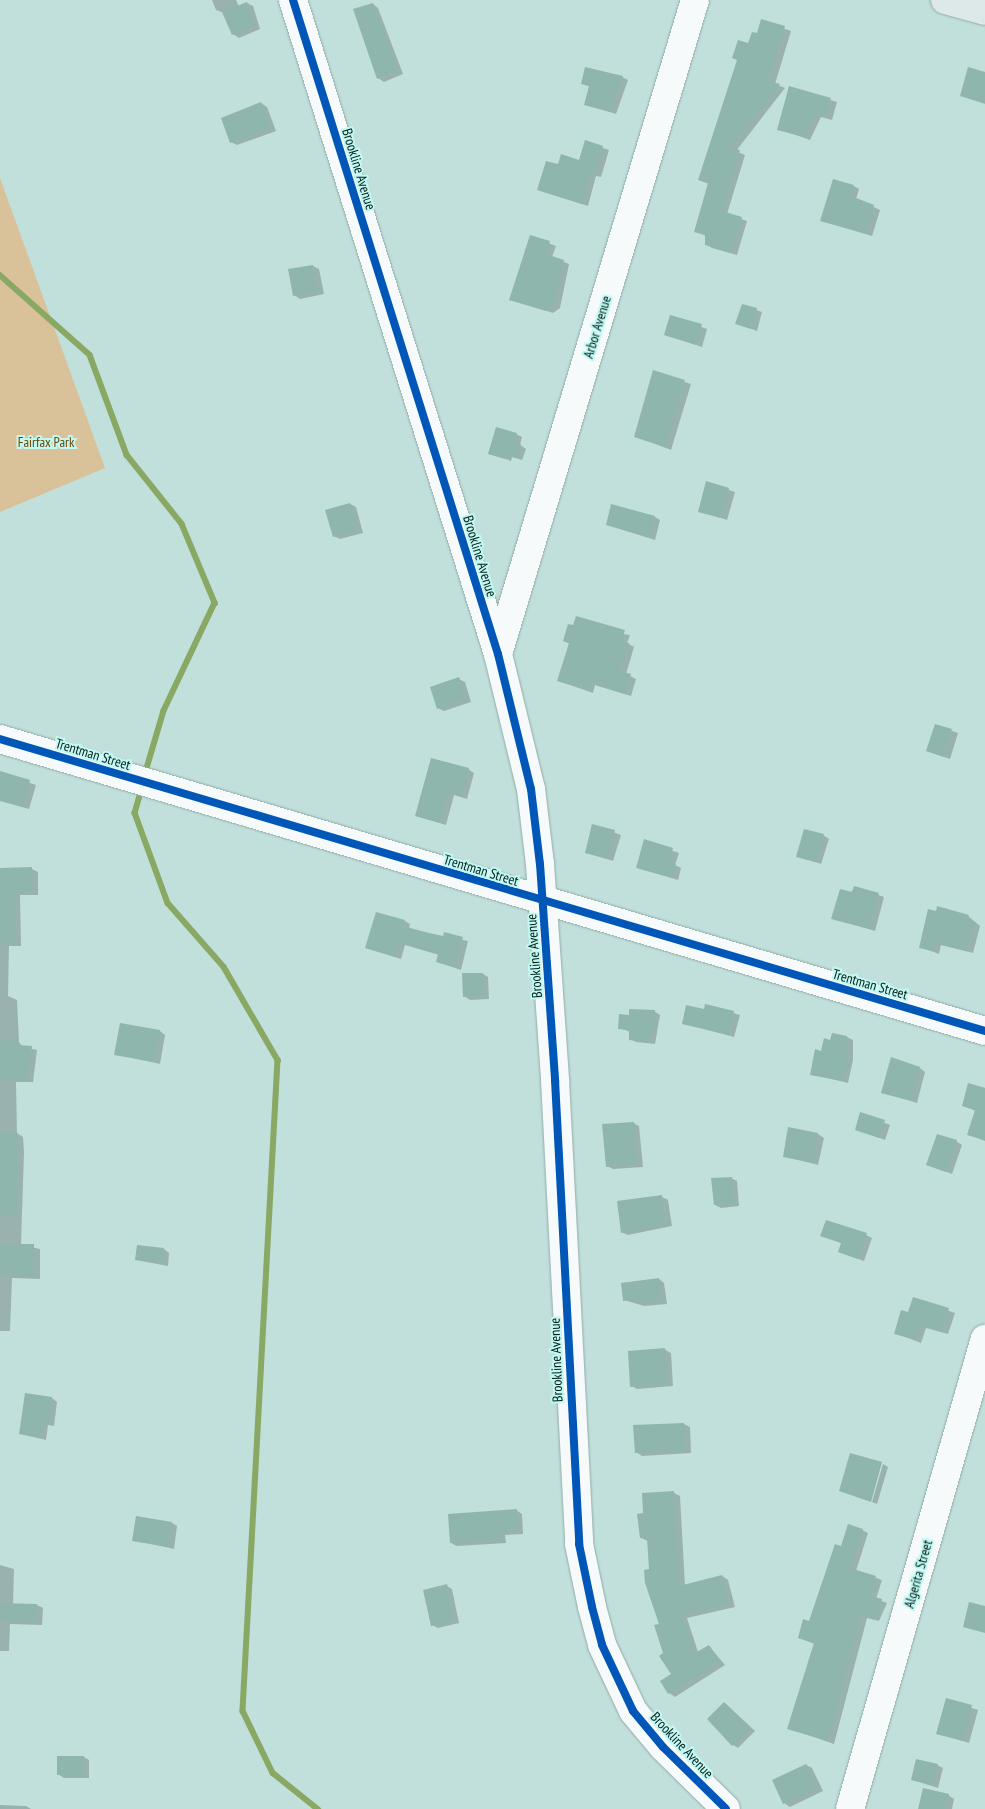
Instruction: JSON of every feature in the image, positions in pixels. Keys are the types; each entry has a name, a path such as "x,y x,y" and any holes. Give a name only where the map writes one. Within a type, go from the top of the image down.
{"main road":[{"path":"945,0 985,11"}],"street":[{"name":"Brookline Avenue","path":"293,0 498,654 531,789 543,901 557,1110 572,1436 580,1544 592,1606 602,1645 633,1711 663,1747 726,1809"},
{"name":"Arbor Avenue","path":"498,654 695,0"},
{"name":"Trentman Street","path":"0,739 985,1031"},
{"name":"Algerita Street","path":"850,1809 985,1339"}],"green space":[{"name":"Fairfax Park","path":"0,178 105,468 0,512"}],"building":[{"path":"247,2 255,26 232,35 222,12"},
{"path":"373,3 398,71 377,79 353,9"},
{"path":"761,19 785,26 769,81 780,84 730,148 740,150 722,211 742,217 731,253 705,245 705,235 694,232 708,183 698,180 737,60 732,58 738,40 748,43 752,32 757,33"},
{"path":"585,67 623,76 610,112 584,105 589,86 581,84"},
{"path":"968,67 985,72 985,103 960,96"},
{"path":"789,86 831,98 826,117 815,114 804,137 777,130"},
{"path":"261,102 271,128 230,143 221,118"},
{"path":"585,140 603,146 595,175 590,174 582,204 537,190 546,161 558,164 561,154 579,160"},
{"path":"833,179 854,185 851,196 874,205 866,233 820,221"},
{"path":"530,235 550,241 546,254 564,260 554,305 546,311 509,300"},
{"path":"313,265 318,292 293,296 288,269"},
{"path":"742,304 757,308 751,329 735,324"},
{"path":"670,315 702,324 696,345 664,335"},
{"path":"653,370 685,380 665,447 634,437"},
{"path":"496,427 517,433 514,442 521,444 517,458 506,455 505,459 488,454"},
{"path":"706,481 729,488 721,518 698,512"},
{"path":"350,503 358,530 333,537 325,510"},
{"path":"611,504 655,516 649,537 606,525"},
{"path":"576,616 625,630 622,641 629,643 620,671 631,674 625,694 589,683 587,690 557,681 569,643 563,641 568,624 573,625"},
{"path":"459,677 466,699 437,709 430,687"},
{"path":"935,724 952,729 944,757 926,751"},
{"path":"431,758 469,768 461,796 448,793 440,823 415,816"},
{"path":"0,771 30,780 23,807 0,800"},
{"path":"592,824 615,830 607,859 585,853"},
{"path":"804,829 824,834 815,862 796,857"},
{"path":"644,839 673,848 669,862 676,864 672,878 636,868"},
{"path":"32,867 32,893 15,893 15,944 0,944 0,868"},
{"path":"854,886 879,893 869,929 831,919 840,889 852,892"},
{"path":"937,906 969,915 967,920 974,921 967,951 935,943 933,951 919,948 928,909 936,911"},
{"path":"376,912 405,920 403,926 443,937 444,932 463,937 455,967 436,962 438,954 399,942 395,957 365,948"},
{"path":"462,973 483,973 484,996 463,997"},
{"path":"705,1004 734,1011 729,1035 682,1024 686,1005 704,1009"},
{"path":"629,1009 655,1010 654,1033 650,1033 649,1042 629,1040 629,1030 618,1029 619,1014 629,1015"},
{"path":"120,1023 160,1030 154,1062 114,1055"},
{"path":"832,1033 847,1036 848,1056 843,1081 810,1075 815,1049 821,1051 824,1038 830,1040"},
{"path":"0,1039 17,1039 17,1045 32,1046 27,1079 0,1079"},
{"path":"891,1057 920,1067 911,1101 881,1093"},
{"path":"968,1083 985,1088 985,1140 967,1135 975,1110 962,1106"},
{"path":"860,1112 885,1120 879,1138 855,1130"},
{"path":"634,1122 637,1164 606,1167 602,1124"},
{"path":"788,1127 818,1133 813,1163 783,1157"},
{"path":"0,1132 17,1132 17,1216 0,1215"},
{"path":"937,1134 957,1140 946,1172 926,1165"},
{"path":"732,1177 734,1204 714,1205 711,1178"},
{"path":"662,1195 666,1224 621,1233 617,1201"},
{"path":"826,1220 867,1233 858,1259 838,1252 841,1243 820,1236"},
{"path":"0,1244 34,1244 34,1276 0,1276"},
{"path":"137,1245 164,1248 162,1263 135,1260"},
{"path":"659,1278 661,1301 637,1304 637,1299 623,1301 621,1283"},
{"path":"913,1297 949,1308 942,1332 920,1325 916,1340 894,1334 901,1310 908,1312"},
{"path":"665,1348 668,1384 630,1387 628,1351"},
{"path":"25,1393 52,1397 48,1423 43,1422 40,1437 19,1434"},
{"path":"684,1423 686,1451 635,1453 633,1425"},
{"path":"850,1453 882,1462 871,1502 839,1491"},
{"path":"674,1491 679,1586 722,1575 729,1604 682,1615 695,1653 709,1645 720,1661 668,1694 660,1681 671,1674 659,1656 663,1653 654,1625 659,1624 645,1583 644,1570 649,1569 647,1538 640,1538 637,1514 643,1513 642,1493"},
{"path":"517,1509 518,1531 500,1532 500,1540 450,1543 448,1514"},
{"path":"136,1516 172,1522 168,1547 132,1541"},
{"path":"848,1524 863,1529 850,1568 876,1576 871,1596 882,1599 877,1616 873,1619 861,1615 828,1741 787,1729 814,1643 798,1638 803,1619 809,1621 835,1544 841,1546"},
{"path":"447,1584 454,1621 431,1626 423,1590"},
{"path":"969,1602 985,1606 985,1633 963,1627"},
{"path":"0,1603 37,1604 37,1622 0,1621"},
{"path":"946,1698 972,1705 963,1741 936,1734"},
{"path":"724,1702 750,1728 732,1746 707,1719"},
{"path":"57,1756 84,1756 84,1775 57,1775"},
{"path":"916,1759 938,1764 932,1785 911,1780"},
{"path":"806,1764 818,1787 783,1804 772,1780"},
{"path":"923,1788 949,1794 945,1809 918,1809"}],"waterway":[{"path":"0,275 90,355 127,455 182,524 215,603 164,711 145,775"},
{"path":"142,789 135,813 168,903 224,967 278,1060 243,1711 273,1773 318,1809"}],"cycle path":[{"path":"293,0 498,654 531,789 540,864 555,1080 579,1544 592,1607 602,1645 633,1711 663,1747 726,1809"},
{"path":"0,739 985,1031"}]}
